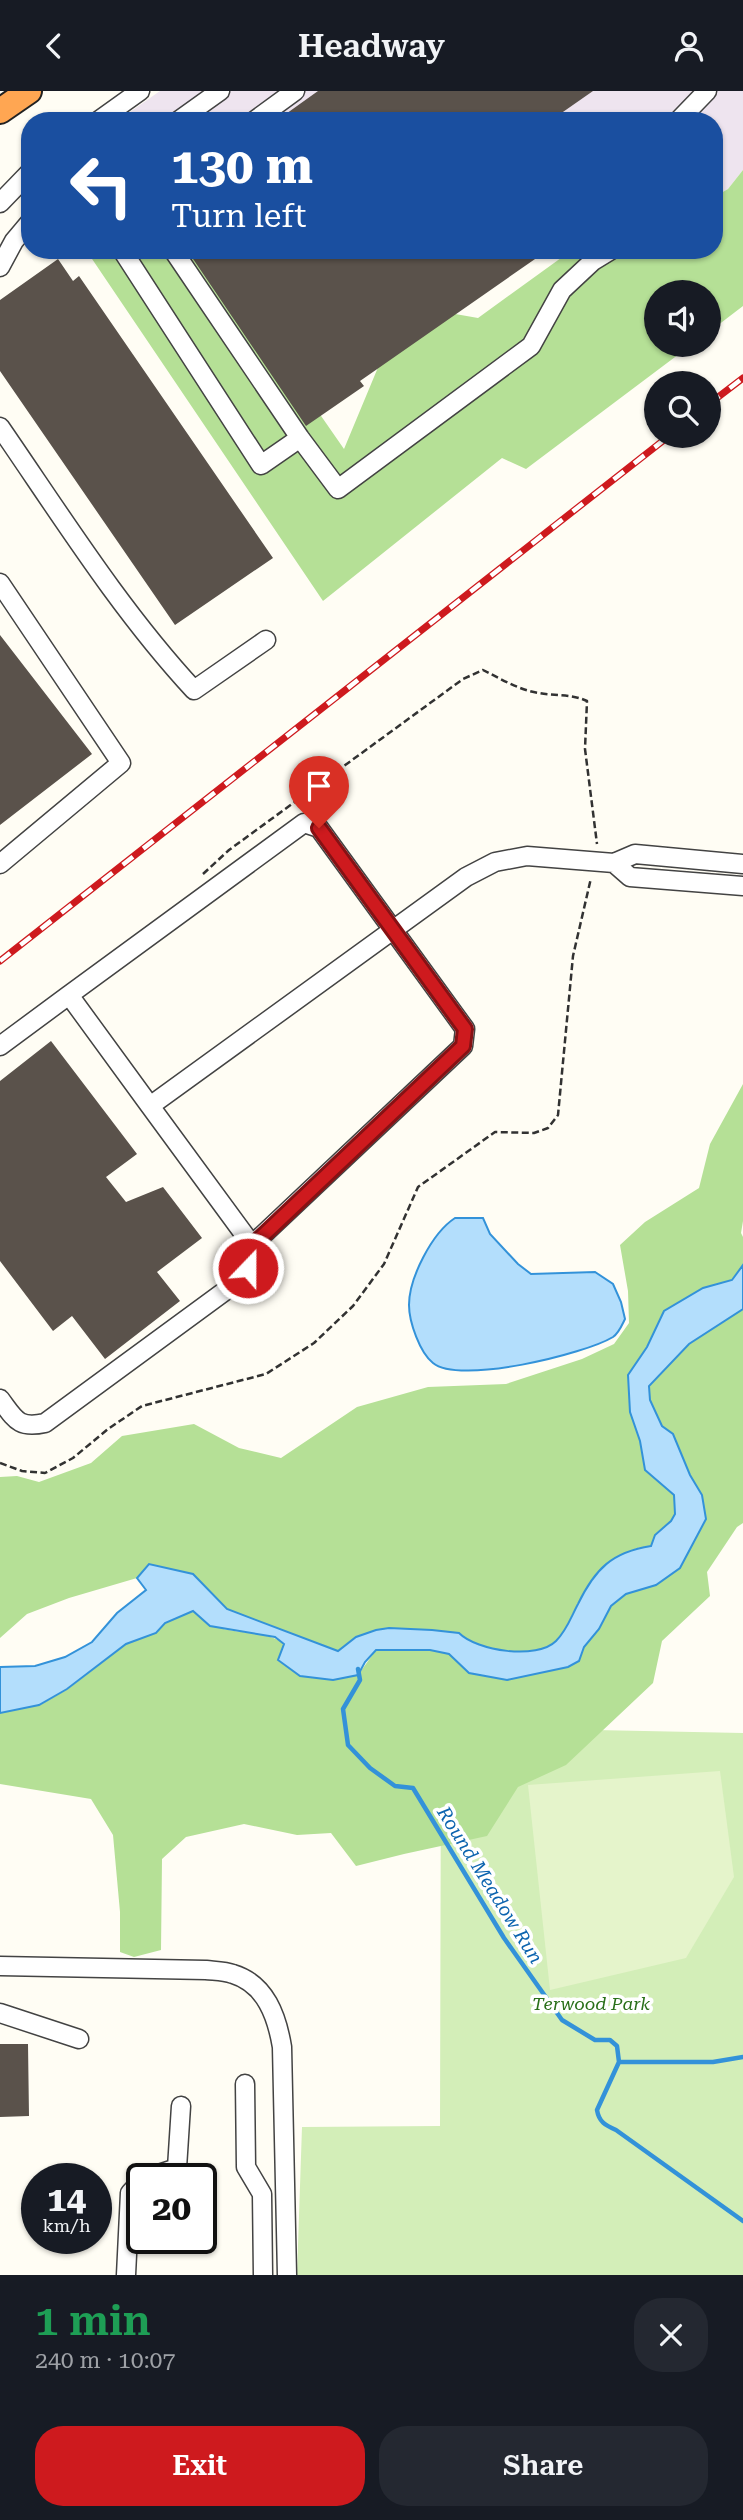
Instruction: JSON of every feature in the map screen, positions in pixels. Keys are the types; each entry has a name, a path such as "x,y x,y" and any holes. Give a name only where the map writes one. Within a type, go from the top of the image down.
{"highway":[{"path":"0,111 29,91"}],"street":[{"path":"111,112 140,91"},
{"path":"191,112 220,91"},
{"path":"267,112 296,91"},
{"path":"687,112 707,91"},
{"path":"0,203 21,181"},
{"path":"0,267 21,233"},
{"path":"128,259 261,465 300,438"},
{"path":"179,259 300,438 338,489 531,346 562,290 596,259"},
{"path":"0,427 129,614 194,690 266,640"},
{"path":"0,864 121,763 3,595"},
{"path":"0,1046 304,823 319,828 465,1029 463,1046 253,1245 248,1268 240,1280 45,1423 31,1426 17,1422 0,1399"},
{"path":"150,1106 466,877 495,862 527,856 614,863 635,854 743,864"},
{"path":"614,863 630,877 743,886"},
{"path":"69,995 253,1245"},
{"path":"0,1966 206,1970 233,1974 251,1983 267,2001 278,2021 282,2047 286,2275"},
{"path":"0,2013 79,2039"},
{"path":"245,2084 246,2167 262,2194 263,2275"},
{"path":"177,2163 181,2106"},
{"path":"126,2275 127,2254"}],"path":[{"path":"202,875 229,851 463,679 483,670 516,687 537,693 578,697 587,701 585,748 598,842"},
{"path":"0,1463 22,1471 45,1473 73,1458 142,1406 267,1374 314,1343 353,1306 384,1264 418,1187 495,1132 534,1133 548,1128 558,1115 573,956 592,874"}],"shaded area":[{"path":"160,91 743,91 743,170 723,192 723,112 130,112"}],"green space":[{"path":"743,170 743,306 721,323 721,280 644,280 644,357 675,357 656,371 644,371 644,380 526,469 502,458 323,601 92,259 212,259 344,449 404,305 478,318 560,259 723,259 723,192"},
{"path":"743,1084 743,1265 732,1280 703,1288 647,1347 628,1375 645,1470 674,1495 675,1514 655,1535 651,1546 637,1548 631,1552 587,1594 577,1605 555,1642 534,1650 506,1651 479,1644 459,1633 389,1628 356,1637 338,1651 227,1609 193,1574 149,1564 137,1578 69,1598 27,1614 0,1638 0,1477 17,1476 39,1482 91,1463 122,1436 194,1424 239,1448 281,1458 357,1407 428,1387 506,1384 582,1359 614,1344 629,1323 628,1291 620,1245 645,1222 699,1188 710,1144"},
{"path":"743,1309 743,1523 737,1527 707,1572 710,1596 662,1641 653,1683 566,1765 518,1787 487,1836 356,1866 331,1833 297,1835 244,1824 186,1837 162,1859 161,1950 134,1957 120,1952 120,1912 113,1835 91,1799 0,1784 0,1713 40,1705 68,1689 126,1644 156,1633 165,1623 193,1611 224,1629 265,1635 285,1644 278,1660 300,1676 333,1680 358,1675 376,1650 430,1650 449,1654 469,1673 507,1680 568,1667 579,1661 584,1647 599,1629 611,1606 625,1594 656,1585 680,1568 706,1519 702,1495 690,1475 673,1434 662,1426 650,1400 649,1386 689,1344"},
{"name":"Terwood Park","path":"441,1727 743,1733 743,2275 297,2275 302,2127 440,2126"},
{"path":"720,1771 734,1877 686,1958 550,1990 528,1785"}],"water":[{"path":"455,1218 483,1218 490,1234 531,1274 595,1272 613,1284 625,1319 619,1331 598,1344 522,1365 468,1371 447,1369 433,1363 420,1345 413,1328 409,1312 410,1294 417,1270 430,1245"},
{"path":"743,1265 743,1309 689,1344 649,1386 650,1400 662,1426 673,1434 690,1475 702,1495 706,1519 680,1568 656,1585 626,1594 611,1606 599,1629 584,1647 579,1661 568,1667 507,1680 469,1673 449,1654 430,1650 376,1650 358,1675 333,1680 300,1676 278,1660 284,1644 275,1637 210,1626 193,1611 165,1623 156,1633 126,1644 67,1689 39,1705 0,1713 0,1667 35,1666 65,1657 92,1642 117,1613 146,1590 137,1578 149,1564 193,1574 227,1609 338,1651 356,1637 389,1628 459,1633 479,1645 507,1651 522,1652 547,1647 563,1632 598,1572 615,1558 651,1546 655,1535 675,1514 674,1495 645,1470 640,1441 630,1412 628,1375 647,1347 664,1311 703,1288 732,1280"}],"building":[{"path":"318,91 593,91 563,112 289,112"},
{"path":"58,259 73,281 79,276 273,558 175,625 0,371 0,300"},
{"path":"193,259 535,259 360,381 364,386 306,426"},
{"path":"0,635 92,754 0,825"},
{"path":"51,1041 137,1154 106,1177 126,1202 163,1187 202,1238 157,1272 180,1301 105,1359 72,1316 53,1331 0,1261 0,1081"},
{"path":"0,2044 28,2044 29,2116 0,2117"}],"waterway":[{"name":"Round Meadow Run","path":"358,1669 360,1680 343,1709 348,1745 370,1768 395,1786 413,1788 504,1938 562,2020 595,2040 610,2040 617,2046 619,2062 597,2110 601,2120 743,2221"},
{"path":"619,2062 713,2062 743,2057"}],"railway":[{"path":"721,395 743,378"},
{"path":"0,961 654,448"}],"route":[{"path":"248,1268 253,1245 463,1046 465,1029 319,828"}]}
